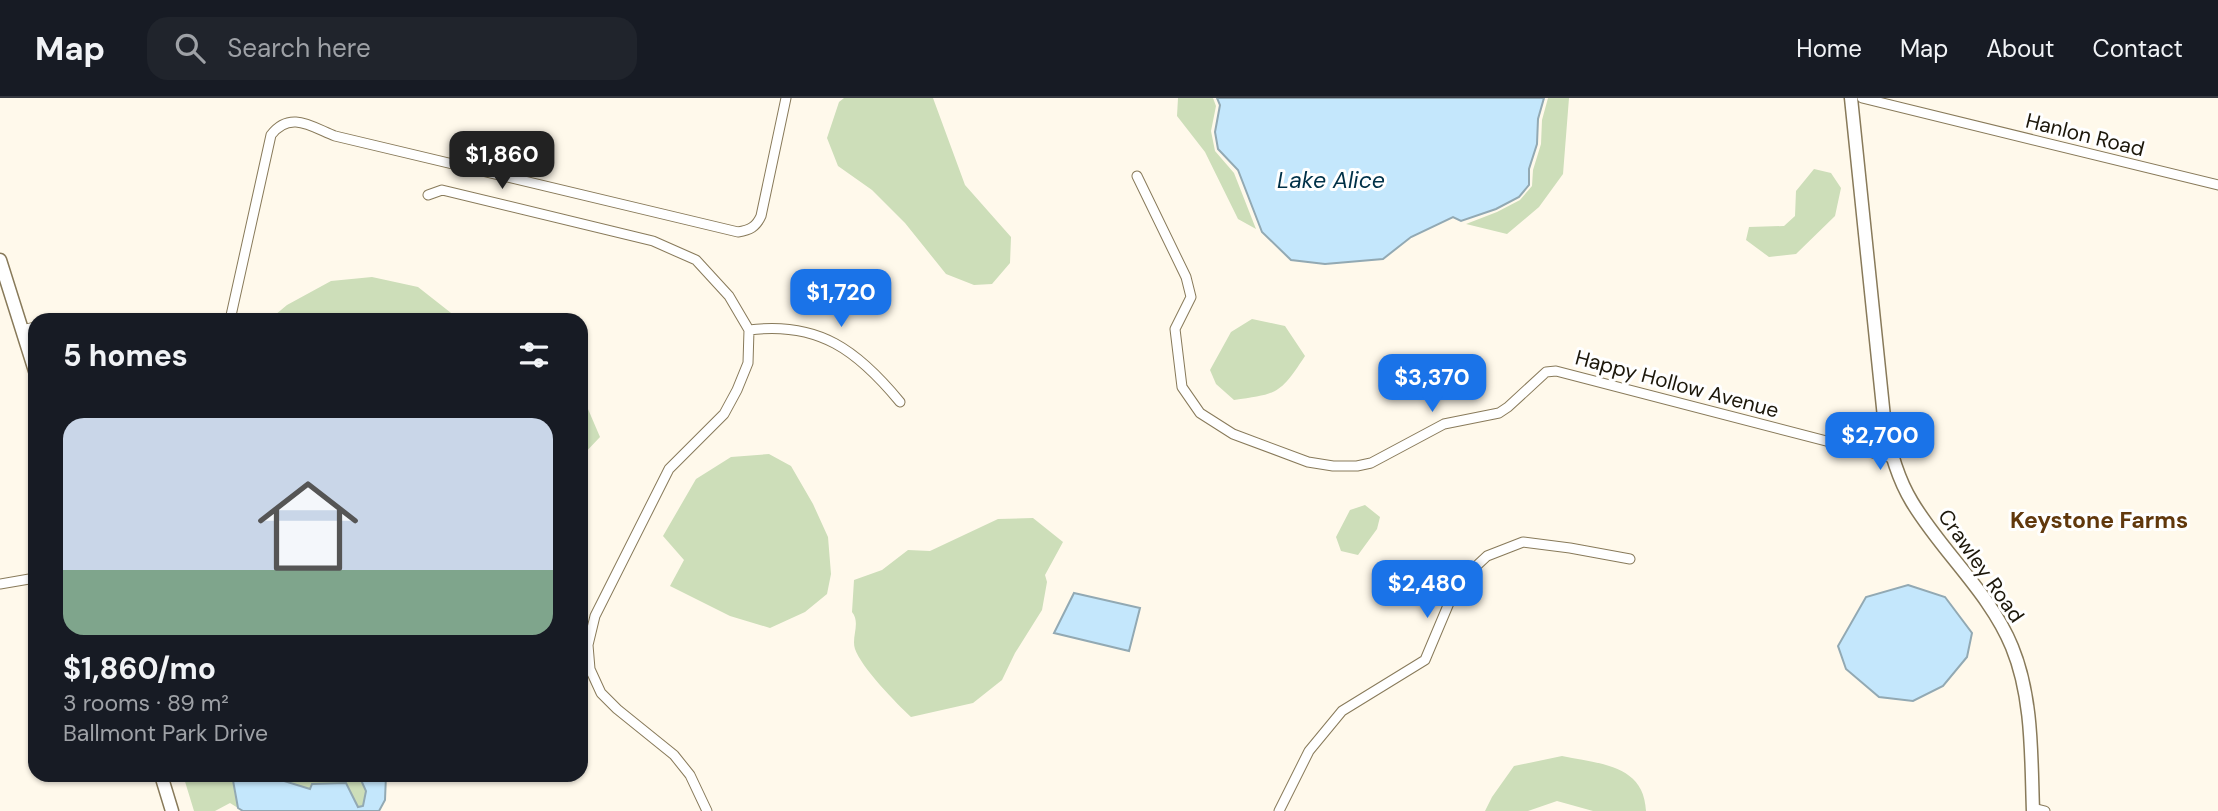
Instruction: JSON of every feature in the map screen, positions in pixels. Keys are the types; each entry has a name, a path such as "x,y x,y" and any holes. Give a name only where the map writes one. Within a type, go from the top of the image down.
{"street":[{"path":"232,313 271,135 278,125 289,121 299,122 335,136 738,232 749,230 757,224 761,216 786,98"},
{"name":"Crawley Road","path":"1851,98 1884,415 1892,458 1912,501 1998,621 2012,646 2027,700 2037,810"},
{"name":"Hanlon Road","path":"1862,98 2218,185"},
{"name":"Happy Hollow Avenue","path":"1137,176 1186,277 1191,297 1175,330 1182,387 1200,413 1233,434 1275,451 1308,462 1333,466 1371,463 1444,424 1499,413 1546,372 1556,370 1892,458"},
{"path":"428,195 442,190 653,242 696,260 729,296 749,330 748,363 737,390 724,414 669,468 595,616 588,645 590,669 601,693 674,755 690,775 707,811"},
{"path":"0,260 28,328"},
{"path":"749,330 772,327 810,334 834,342 875,372 900,402"},
{"path":"1279,811 1310,751 1342,711 1425,660 1457,584 1487,556 1522,542 1630,559"},
{"path":"0,584 28,579"},
{"path":"163,782 172,811"}],"green space":[{"path":"844,98 933,98 965,185 1011,237 1010,263 992,284 974,285 946,274 905,223 872,190 838,166 827,138 839,102"},
{"path":"1178,98 1213,98 1216,106 1211,131 1215,151 1234,173 1256,229 1238,219 1205,152 1177,116"},
{"path":"1548,98 1569,98 1563,174 1539,207 1507,234 1466,224 1520,200 1532,186"},
{"path":"1814,169 1831,173 1841,188 1835,216 1796,254 1769,257 1746,240 1749,227 1784,226 1795,216 1796,191"},
{"path":"372,277 418,287 451,313 277,313 331,281"},
{"path":"1252,319 1285,326 1305,356 1290,378 1277,390 1234,400 1216,384 1210,370 1231,332"},
{"path":"588,409 600,437 588,450"},
{"path":"769,454 791,466 813,504 828,537 831,574 827,594 805,612 770,628 730,616 670,586 684,560 663,536 696,479 731,457"},
{"path":"1365,505 1380,517 1377,529 1358,555 1341,551 1336,537 1350,510"},
{"path":"1033,518 1063,542 1045,575 1047,582 1042,610 1015,653 1002,680 973,703 911,717 872,675 855,649 856,621 852,612 854,580 882,570 908,550 930,551 998,519"},
{"path":"1562,756 1604,765 1628,775 1643,795 1646,811 1593,811 1557,801 1528,811 1485,811 1514,766"},
{"path":"185,782 233,782 238,808 230,803 215,811 194,811"},
{"path":"286,782 367,782 363,806 357,807 345,783 312,784 311,789"}],"water":[{"name":"Lake Alice","path":"1217,98 1544,98 1538,119 1537,144 1529,169 1529,185 1519,197 1496,209 1461,221 1453,217 1411,237 1383,259 1325,264 1291,260 1262,232 1238,170 1218,149 1215,132 1220,105"},
{"path":"1908,585 1945,597 1972,633 1967,657 1943,686 1913,701 1879,697 1846,669 1838,646 1866,597"},
{"path":"1074,593 1140,608 1129,651 1054,633"},
{"path":"233,782 287,782 310,789 312,784 346,783 358,807 363,806 366,791 362,782 386,782 385,800 379,811 243,811 238,808"}],"district":[{"name":"Keystone Farms","path":"2099,520"}]}
